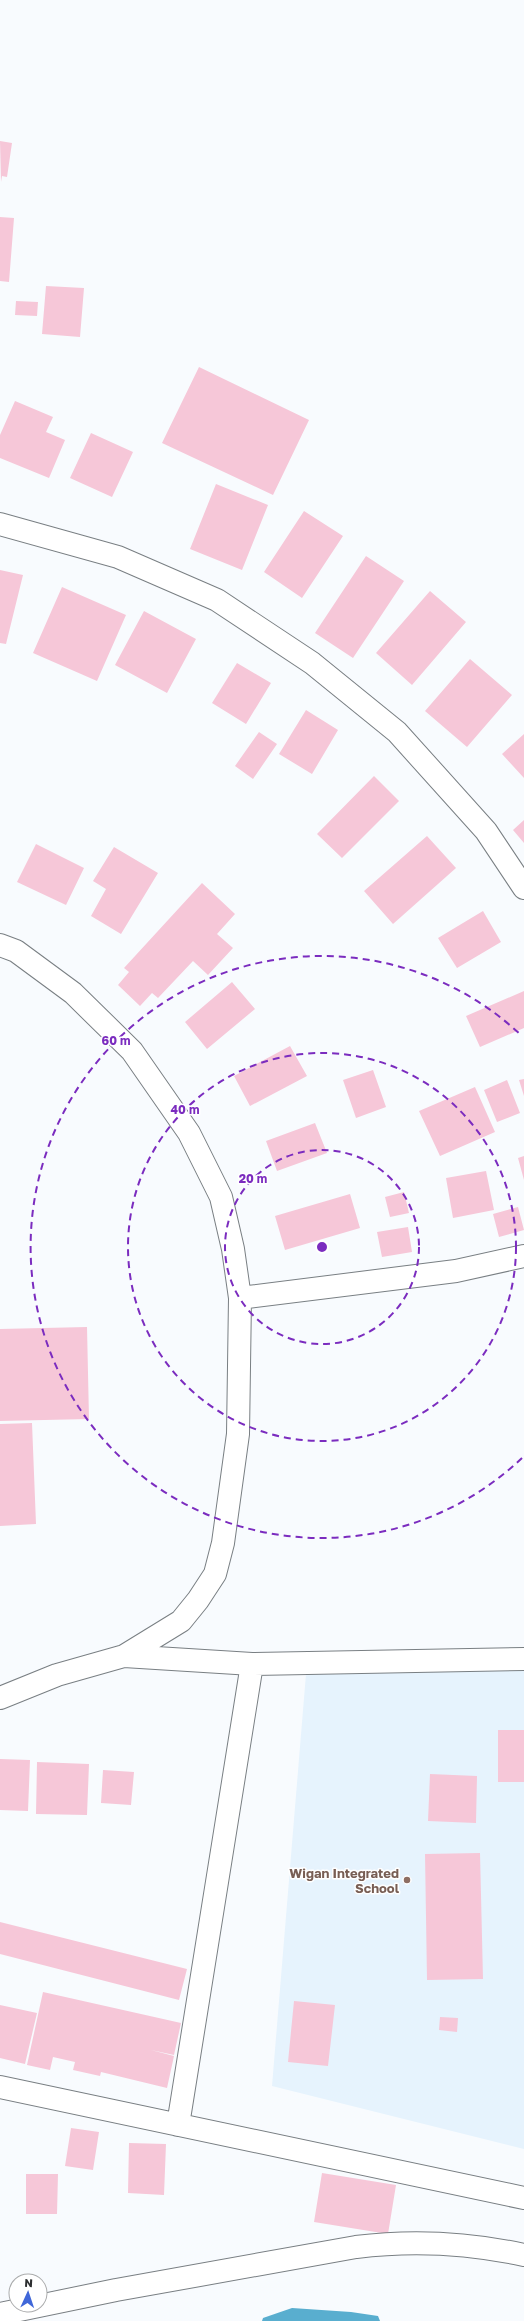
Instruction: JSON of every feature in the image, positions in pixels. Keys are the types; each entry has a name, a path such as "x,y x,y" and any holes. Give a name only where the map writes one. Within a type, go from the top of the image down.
{"street":[{"path":"0,524 118,557 216,600 312,663 397,732 486,831 524,888"},
{"path":"0,945 16,951 73,993 132,1052 189,1133 221,1197 233,1249 240,1298 238,1434 223,1543 215,1574 198,1600 181,1621 124,1656 58,1675 0,1698"},
{"path":"240,1298 456,1271 524,1256"},
{"path":"124,1656 252,1664 524,1659"},
{"path":"178,2125 252,1664"},
{"path":"0,2087 524,2198"},
{"path":"0,2314 116,2290 356,2247 395,2242 485,2247 524,2255"}],"shaded area":[{"name":"Wigan Integrated School","path":"524,1670 524,2149 272,2086 306,1674"}],"water":[{"path":"292,2308 351,2312 378,2316 380,2321 262,2321 263,2318"}],"building":[{"path":"0,141 12,143 7,177 2,176 1,182"},
{"path":"0,217 14,218 9,282 0,281"},
{"path":"46,286 84,288 80,337 42,334"},
{"path":"16,301 38,302 37,316 15,315"},
{"path":"199,367 309,420 273,495 162,443"},
{"path":"15,401 53,417 46,432 65,440 49,478 0,458 0,435"},
{"path":"91,433 133,452 112,497 70,478"},
{"path":"216,484 268,505 242,570 190,549"},
{"path":"304,511 343,536 302,598 264,572"},
{"path":"366,556 404,581 353,658 315,633"},
{"path":"0,570 23,575 6,644 0,643"},
{"path":"62,587 126,615 97,681 33,653"},
{"path":"430,591 466,622 412,685 376,653"},
{"path":"144,611 196,639 167,693 115,665"},
{"path":"470,659 512,695 467,747 425,711"},
{"path":"237,663 271,683 246,724 212,703"},
{"path":"306,710 338,730 312,774 279,754"},
{"path":"259,732 277,744 253,779 235,766"},
{"path":"524,734 524,778 502,754"},
{"path":"374,776 399,801 342,858 317,834"},
{"path":"524,820 524,843 513,830"},
{"path":"427,836 456,868 393,924 364,891"},
{"path":"36,844 84,868 66,905 17,882"},
{"path":"114,847 158,873 121,934 91,916 106,889 93,881"},
{"path":"202,883 235,914 217,934 233,948 208,975 193,961 158,998 152,993 140,1006 118,985 129,972 124,968"},
{"path":"483,911 501,942 457,968 438,938"},
{"path":"232,982 255,1009 207,1049 185,1022"},
{"path":"524,991 524,1028 480,1047 466,1016"},
{"path":"290,1046 307,1076 250,1106 234,1076"},
{"path":"373,1070 386,1107 356,1118 343,1080"},
{"path":"524,1079 524,1096 519,1080"},
{"path":"507,1080 520,1113 497,1122 484,1090"},
{"path":"475,1087 495,1132 440,1156 419,1111"},
{"path":"315,1123 327,1153 277,1171 266,1141"},
{"path":"524,1156 524,1180 518,1158"},
{"path":"486,1171 494,1210 453,1218 446,1178"},
{"path":"404,1192 409,1213 390,1217 385,1197"},
{"path":"350,1194 360,1228 285,1250 275,1216"},
{"path":"518,1207 524,1230 499,1237 493,1214"},
{"path":"408,1227 412,1252 382,1257 377,1232"},
{"path":"87,1327 89,1419 0,1421 0,1329"},
{"path":"32,1423 36,1524 0,1526 0,1424"},
{"path":"498,1730 524,1730 524,1782 498,1782"},
{"path":"0,1759 30,1760 28,1811 0,1810"},
{"path":"37,1762 89,1764 87,1815 36,1814"},
{"path":"103,1770 134,1772 131,1805 101,1803"},
{"path":"430,1774 477,1776 476,1823 428,1821"},
{"path":"480,1853 483,1979 427,1980 425,1854"},
{"path":"0,1922 187,1969 179,2000 0,1954"},
{"path":"43,1992 181,2023 174,2055 151,2050 174,2056 167,2088 101,2072 100,2076 73,2070 75,2062 53,2057 50,2070 27,2065"},
{"path":"294,2001 335,2005 328,2066 288,2062"},
{"path":"0,2005 37,2013 25,2064 0,2058"},
{"path":"440,2017 458,2018 457,2032 439,2030"},
{"path":"71,2128 99,2132 93,2170 65,2166"},
{"path":"129,2143 166,2144 164,2195 128,2193"},
{"path":"322,2173 396,2185 388,2234 314,2222"},
{"path":"26,2174 58,2174 57,2214 26,2214"}],"place":[{"name":"Wigan Integrated School","path":"407,1880"}]}
